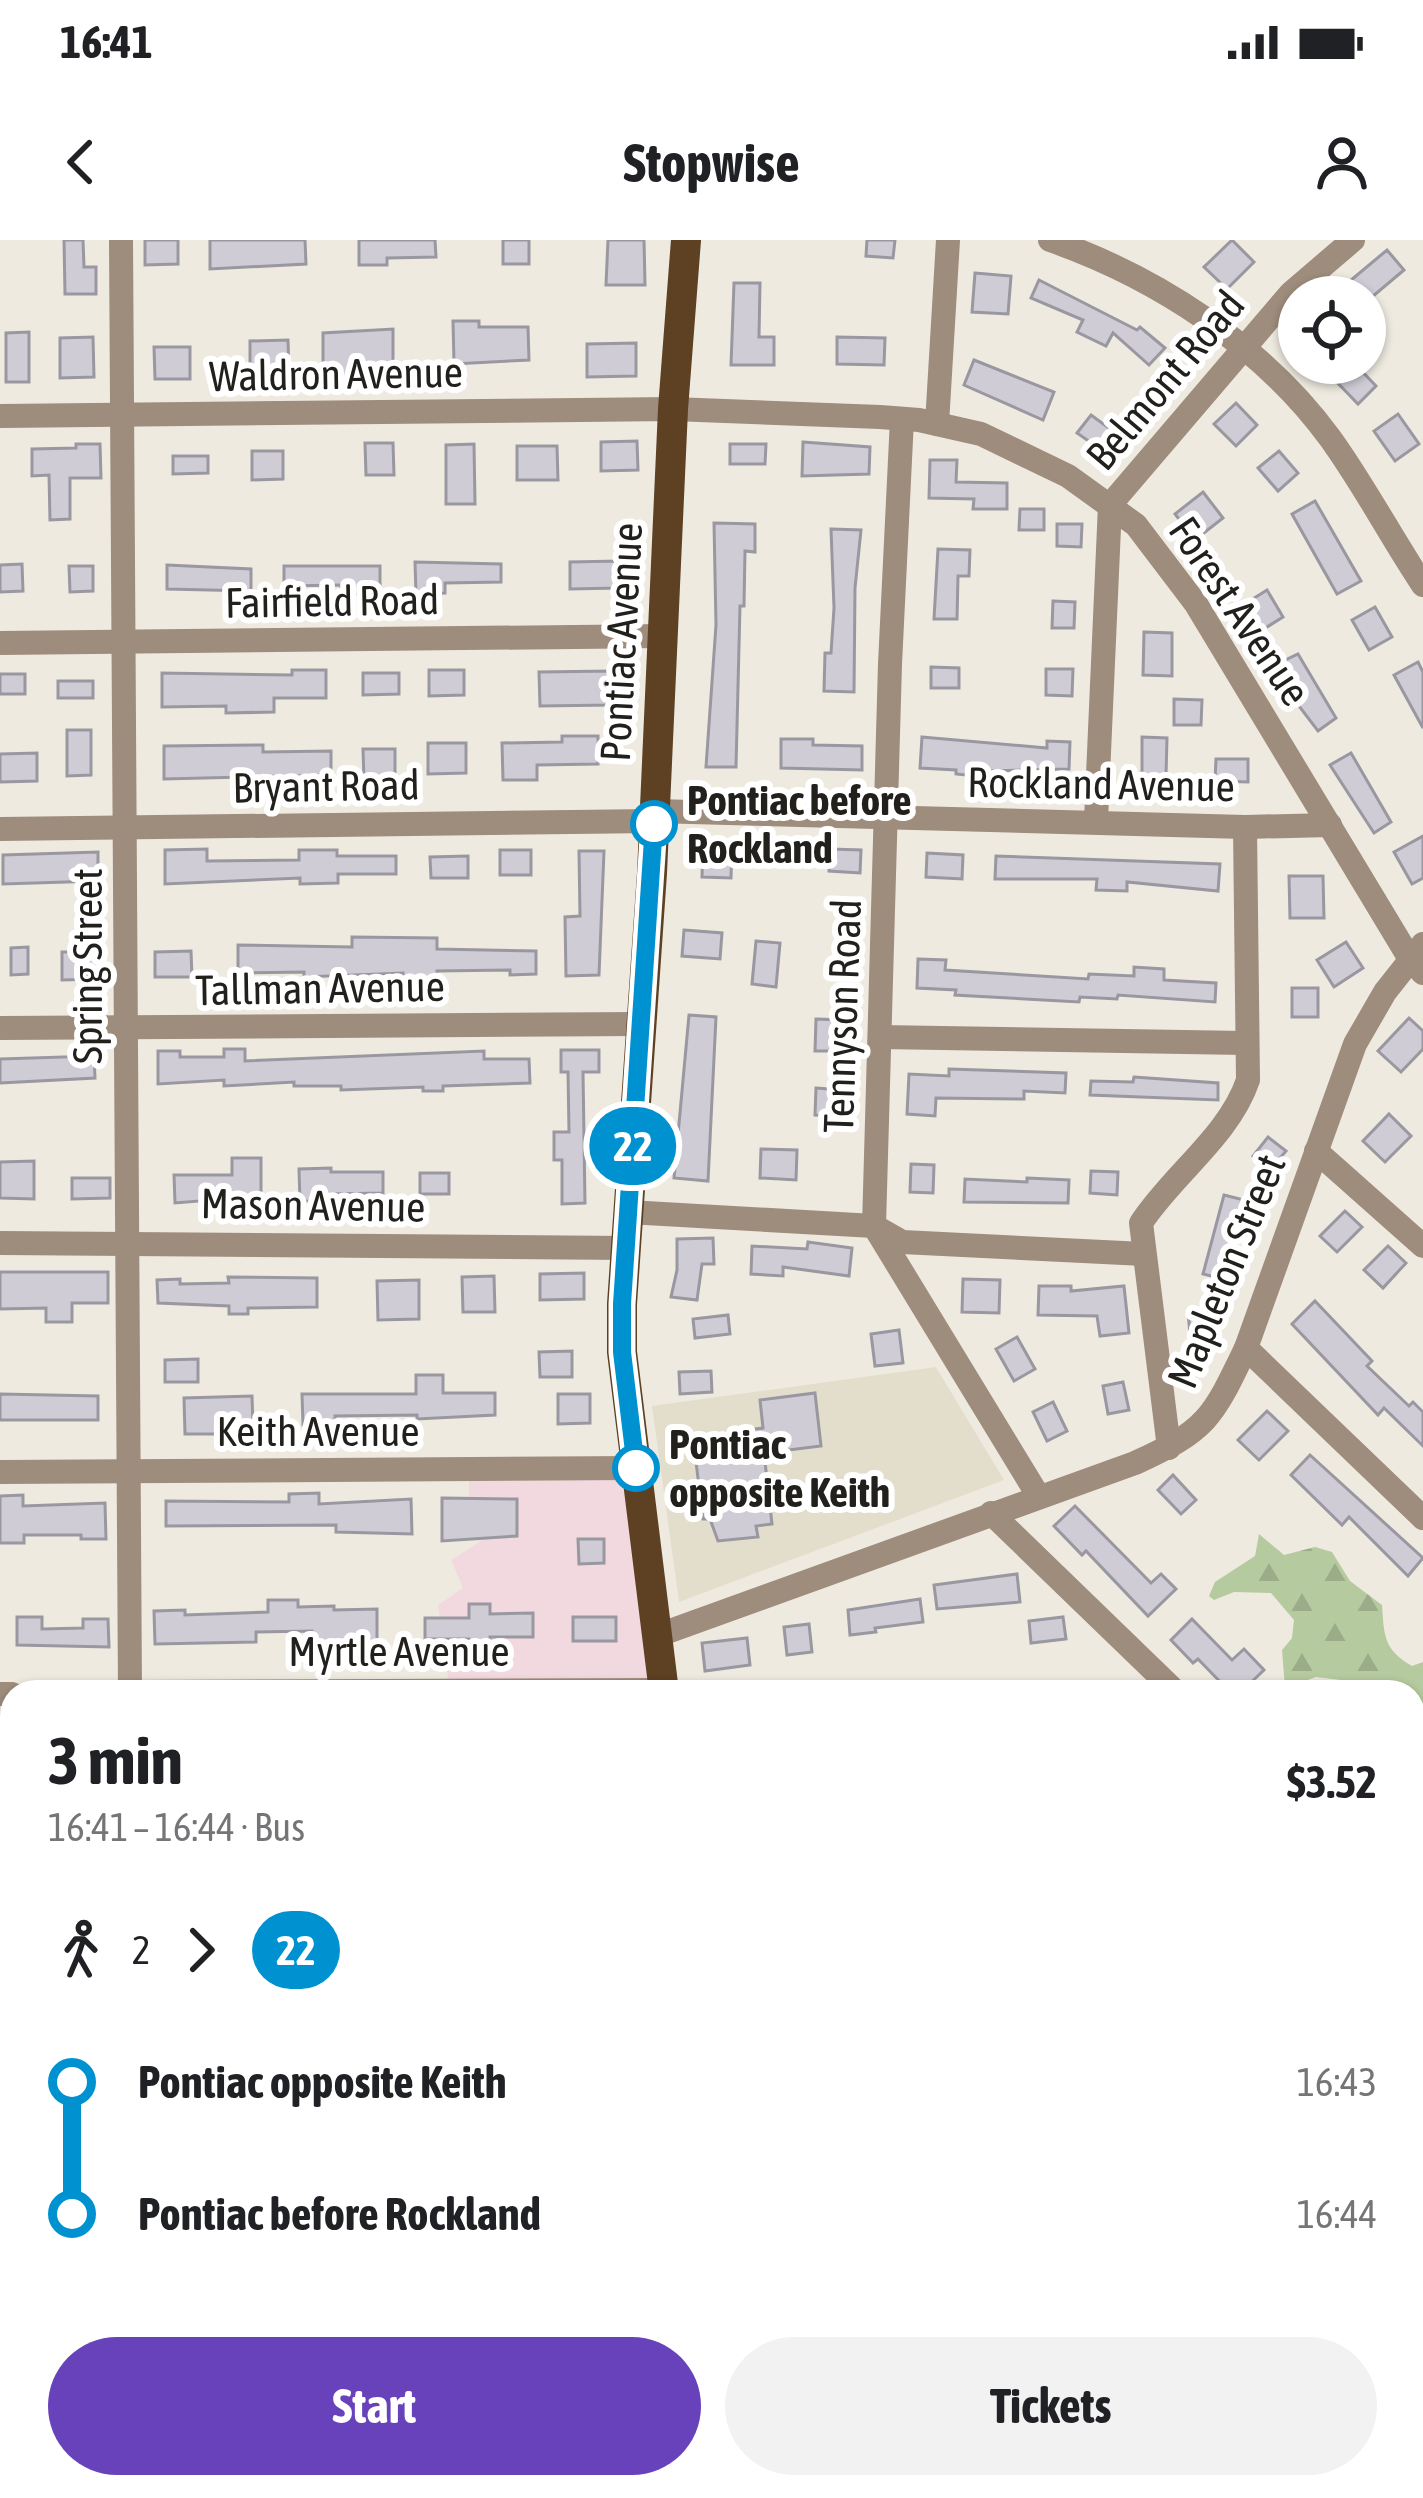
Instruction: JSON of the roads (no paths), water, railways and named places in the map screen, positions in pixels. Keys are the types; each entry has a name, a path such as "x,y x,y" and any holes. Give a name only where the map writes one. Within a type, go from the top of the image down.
{"main road":[{"name":"Pontiac Avenue","path":"662,1680 622,1352 686,240"}],"street":[{"name":"Spring Street","path":"122,240 133,1680"},
{"path":"937,424 947,240"},
{"path":"1050,240 1133,273 1241,348 1326,433 1423,585"},
{"name":"Belmont Road","path":"1096,820 1110,505 1291,293 1354,240"},
{"name":"Waldron Avenue","path":"0,416 673,409"},
{"name":"Forest Avenue","path":"673,409 937,424 981,434 1036,459 1110,505 1136,525 1196,604 1330,826 1419,959"},
{"name":"Tennyson Road","path":"874,1226 902,419"},
{"name":"Fairfield Road","path":"0,643 664,636"},
{"name":"Rockland Avenue","path":"654,816 1330,826"},
{"name":"Bryant Road","path":"0,830 654,816"},
{"path":"1169,1448 1142,1223 1241,1100 1248,1080 1245,827"},
{"name":"Mapleton Street","path":"656,1636 1039,1497 1194,1435 1206,1422 1246,1348 1355,1044 1385,992 1419,959"},
{"name":"Tallman Avenue","path":"0,1028 641,1024"},
{"path":"880,1036 1245,1042"},
{"path":"1316,1151 1423,1246"},
{"path":"628,1212 874,1226 902,1242 1144,1254"},
{"path":"874,1226 1039,1497"},
{"name":"Mason Avenue","path":"0,1243 626,1249"},
{"path":"1246,1348 1423,1518"},
{"name":"Keith Avenue","path":"0,1472 636,1468"},
{"path":"991,1513 1164,1680"}],"place":[{"name":"Pontiac before Rockland","path":"654,824"},
{"name":"Pontiac opposite Keith","path":"636,1468"}]}
